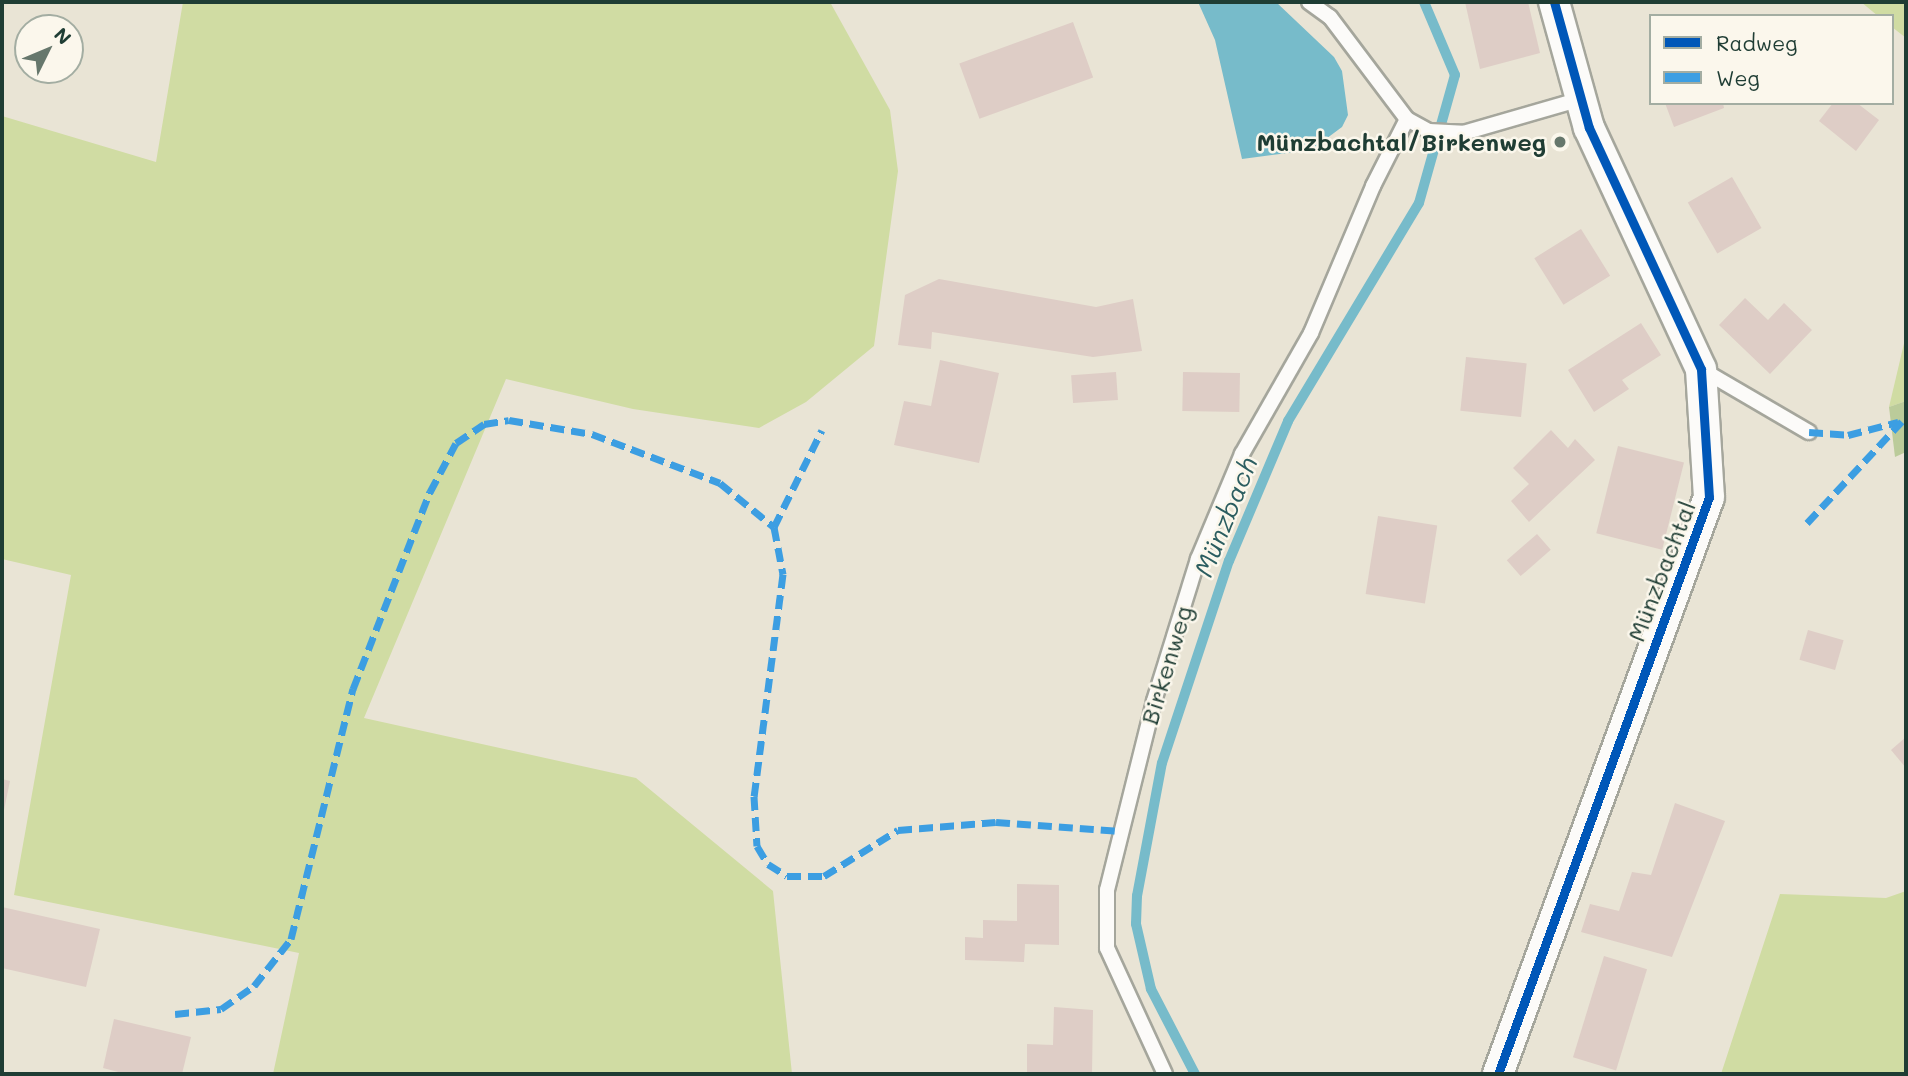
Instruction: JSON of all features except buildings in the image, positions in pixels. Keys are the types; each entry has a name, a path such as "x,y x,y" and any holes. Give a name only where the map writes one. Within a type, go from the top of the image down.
{"street":[{"name":"Münzbachtal","path":"1498,1074 1709,497 1701,369 1589,128 1554,2"}],"lane":[{"path":"1310,2 1330,17 1407,119 1429,131 1463,133 1581,99"},
{"name":"Birkenweg","path":"1165,1074 1107,948 1107,890 1150,714 1198,559 1242,454 1311,333 1373,186 1407,119"},
{"path":"1701,369 1809,432"}],"green space":[{"path":"183,2 830,2 890,110 898,171 874,346 806,402 759,428 633,409 506,379 364,718 636,778 773,891 792,1074 273,1074 299,953 14,895 71,575 2,559 2,116 156,162"},
{"path":"1861,2 1906,2 1906,38 1894,29 1894,14 1876,14"},
{"path":"1906,335 1906,401 1889,407"},
{"path":"1906,401 1906,452 1895,457 1889,407"},
{"path":"1906,891 1906,1074 1721,1074 1780,894 1886,898"}],"water":[{"path":"1198,2 1276,2 1334,57 1342,71 1348,115 1342,127 1311,150 1242,159 1215,40"}],"waterway":[{"name":"Münzbach","path":"1195,1074 1151,989 1136,924 1137,896 1162,763 1229,561 1288,421 1419,203 1455,75 1424,2"}],"marked path":[{"path":"175,1014 221,1009 254,986 291,939 353,689 430,492 456,443 484,424 509,420 592,434 720,483 774,527 783,574 754,796 757,846 768,864 787,876 824,876 898,830 996,822 1121,831"},
{"path":"1807,523 1902,421"},
{"path":"1809,432 1848,435 1898,422"},
{"path":"774,527 822,430"}],"cycle path":[{"path":"1498,1074 1709,497 1701,369 1589,128 1554,2"}],"place":[{"name":"Münzbachtal/Birkenweg","path":"1560,142"}]}
